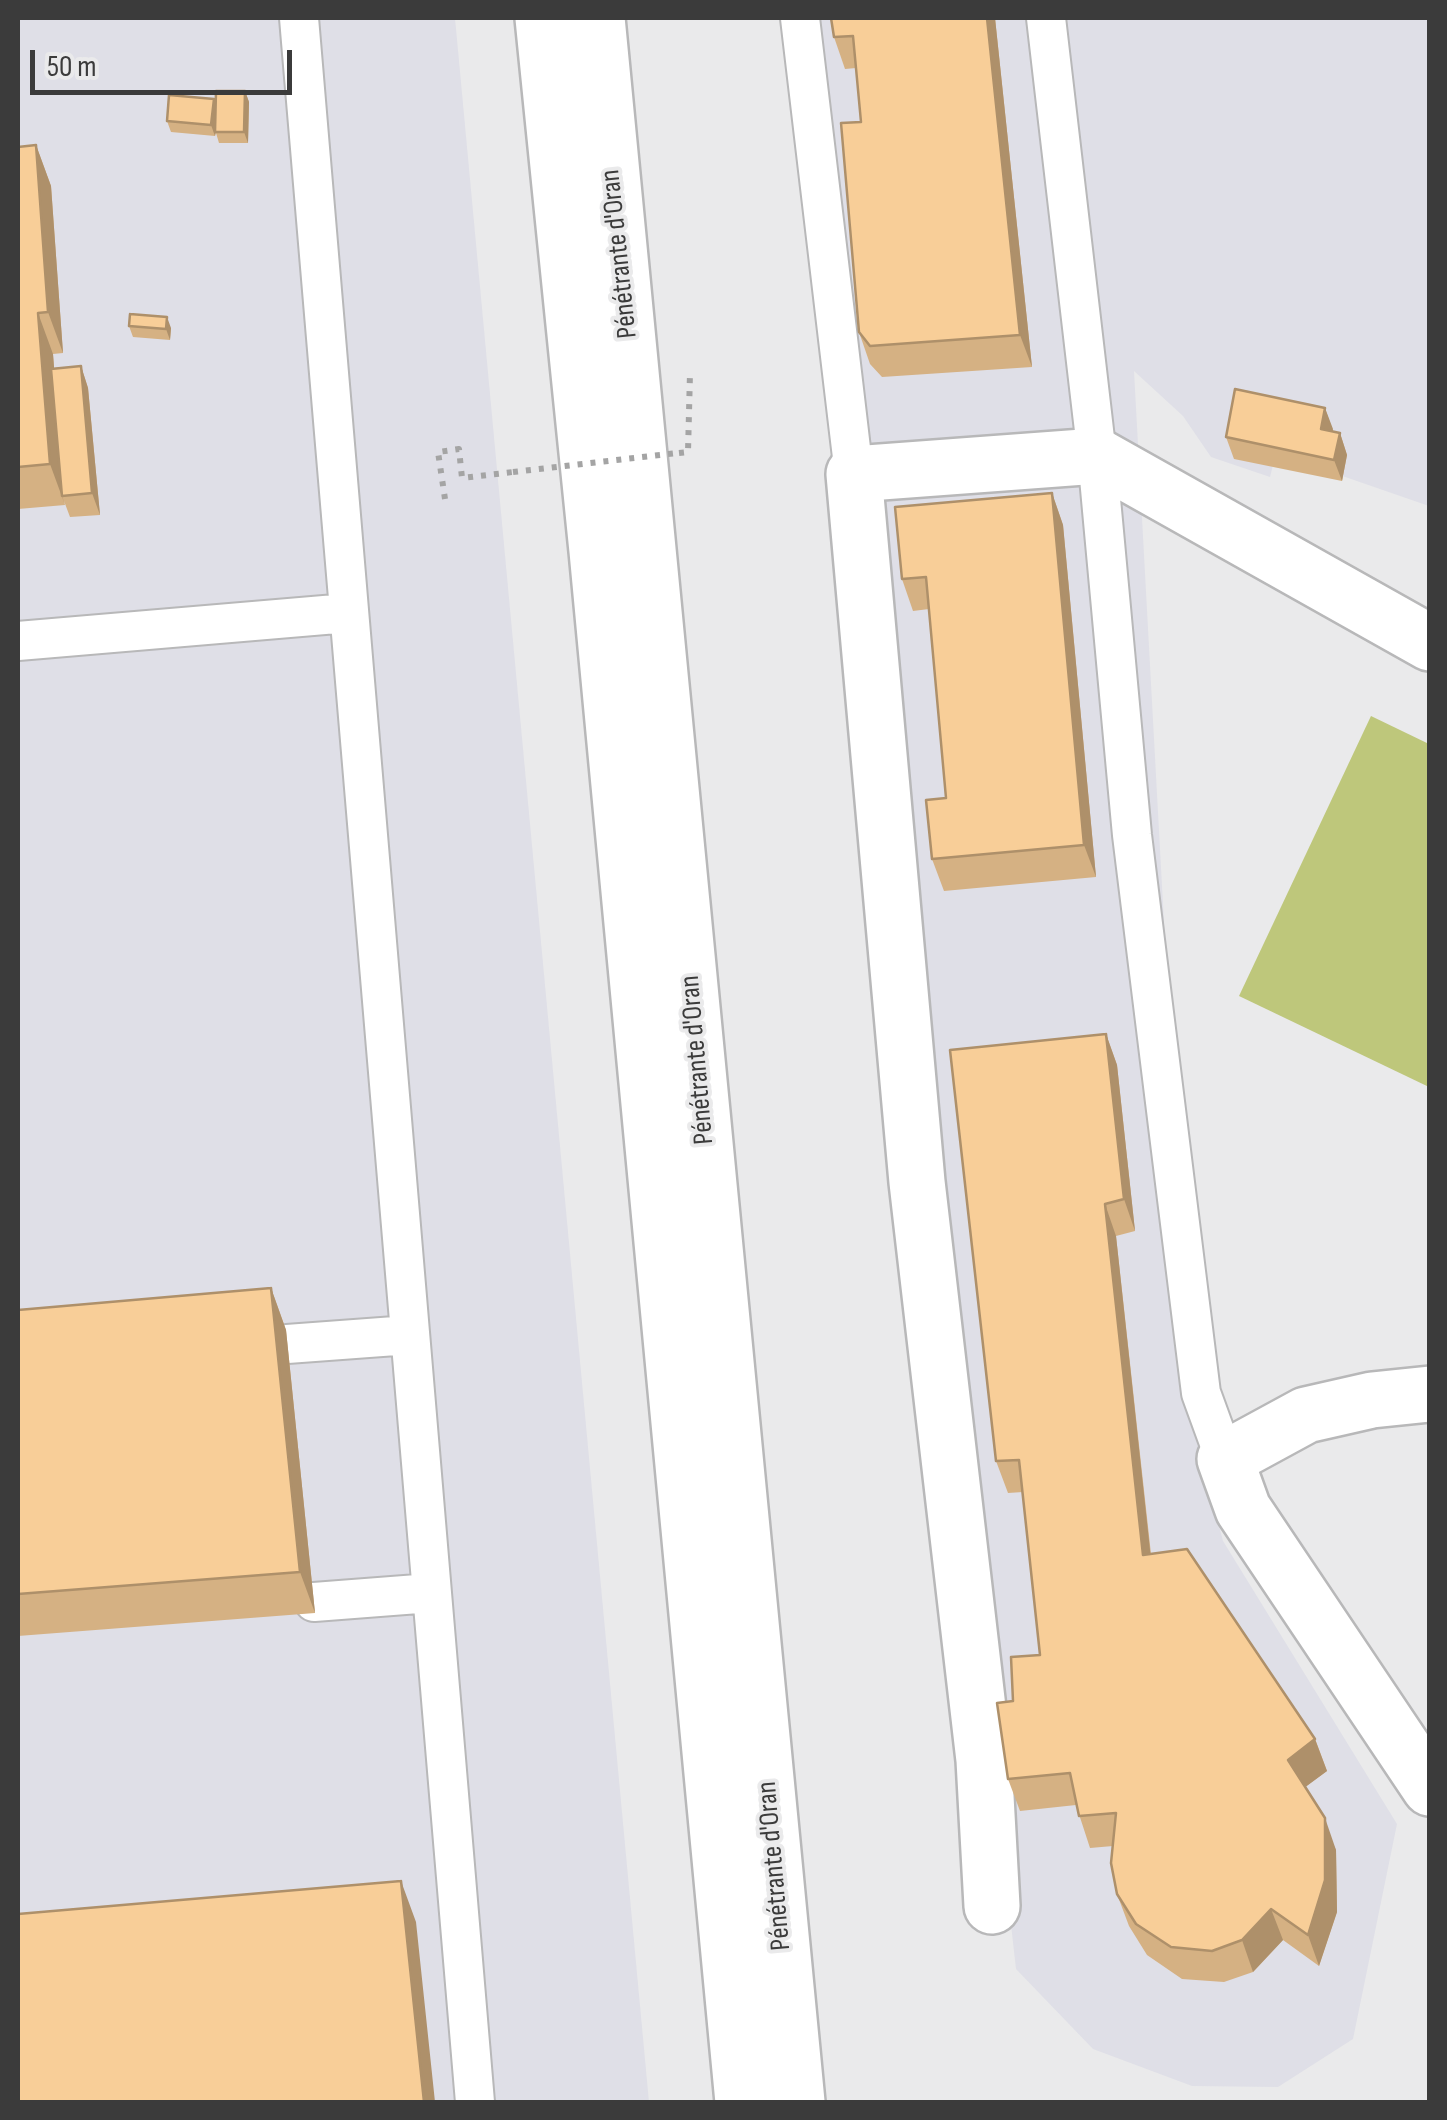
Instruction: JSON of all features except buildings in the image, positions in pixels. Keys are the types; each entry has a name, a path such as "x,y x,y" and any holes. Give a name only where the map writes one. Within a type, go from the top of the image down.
{"main road":[{"name":"Pénétrante d'Oran","path":"543,18 743,2102"},
{"name":"Pénétrante d'Oran","path":"596,18 797,2102"},
{"path":"992,1906 984,1760 916,1182 854,474 1097,456 1430,644"},
{"path":"1430,1394 1372,1400 1306,1416 1225,1459 1243,1509 1430,1788"}],"street":[{"path":"300,18 475,2102"},
{"path":"800,18 854,474"},
{"path":"1046,18 1097,456 1132,834 1200,1393 1225,1459"},
{"path":"18,641 348,613"},
{"path":"288,1344 410,1335"},
{"path":"314,1602 431,1593"}],"path":[{"path":"445,499 438,452 459,449 462,478 688,452 690,372"}],"shaded area":[{"path":"18,18 455,18 649,2102 18,2102"},
{"path":"796,18 1429,18 1429,506 1276,453 1270,477 1211,457 1183,416 1134,371 1191,1419 1223,1541 1397,1824 1353,2039 1278,2087 1192,2086 1093,2049 1016,1969"}],"green space":[{"path":"1371,716 1429,744 1429,1087 1239,996"}]}
